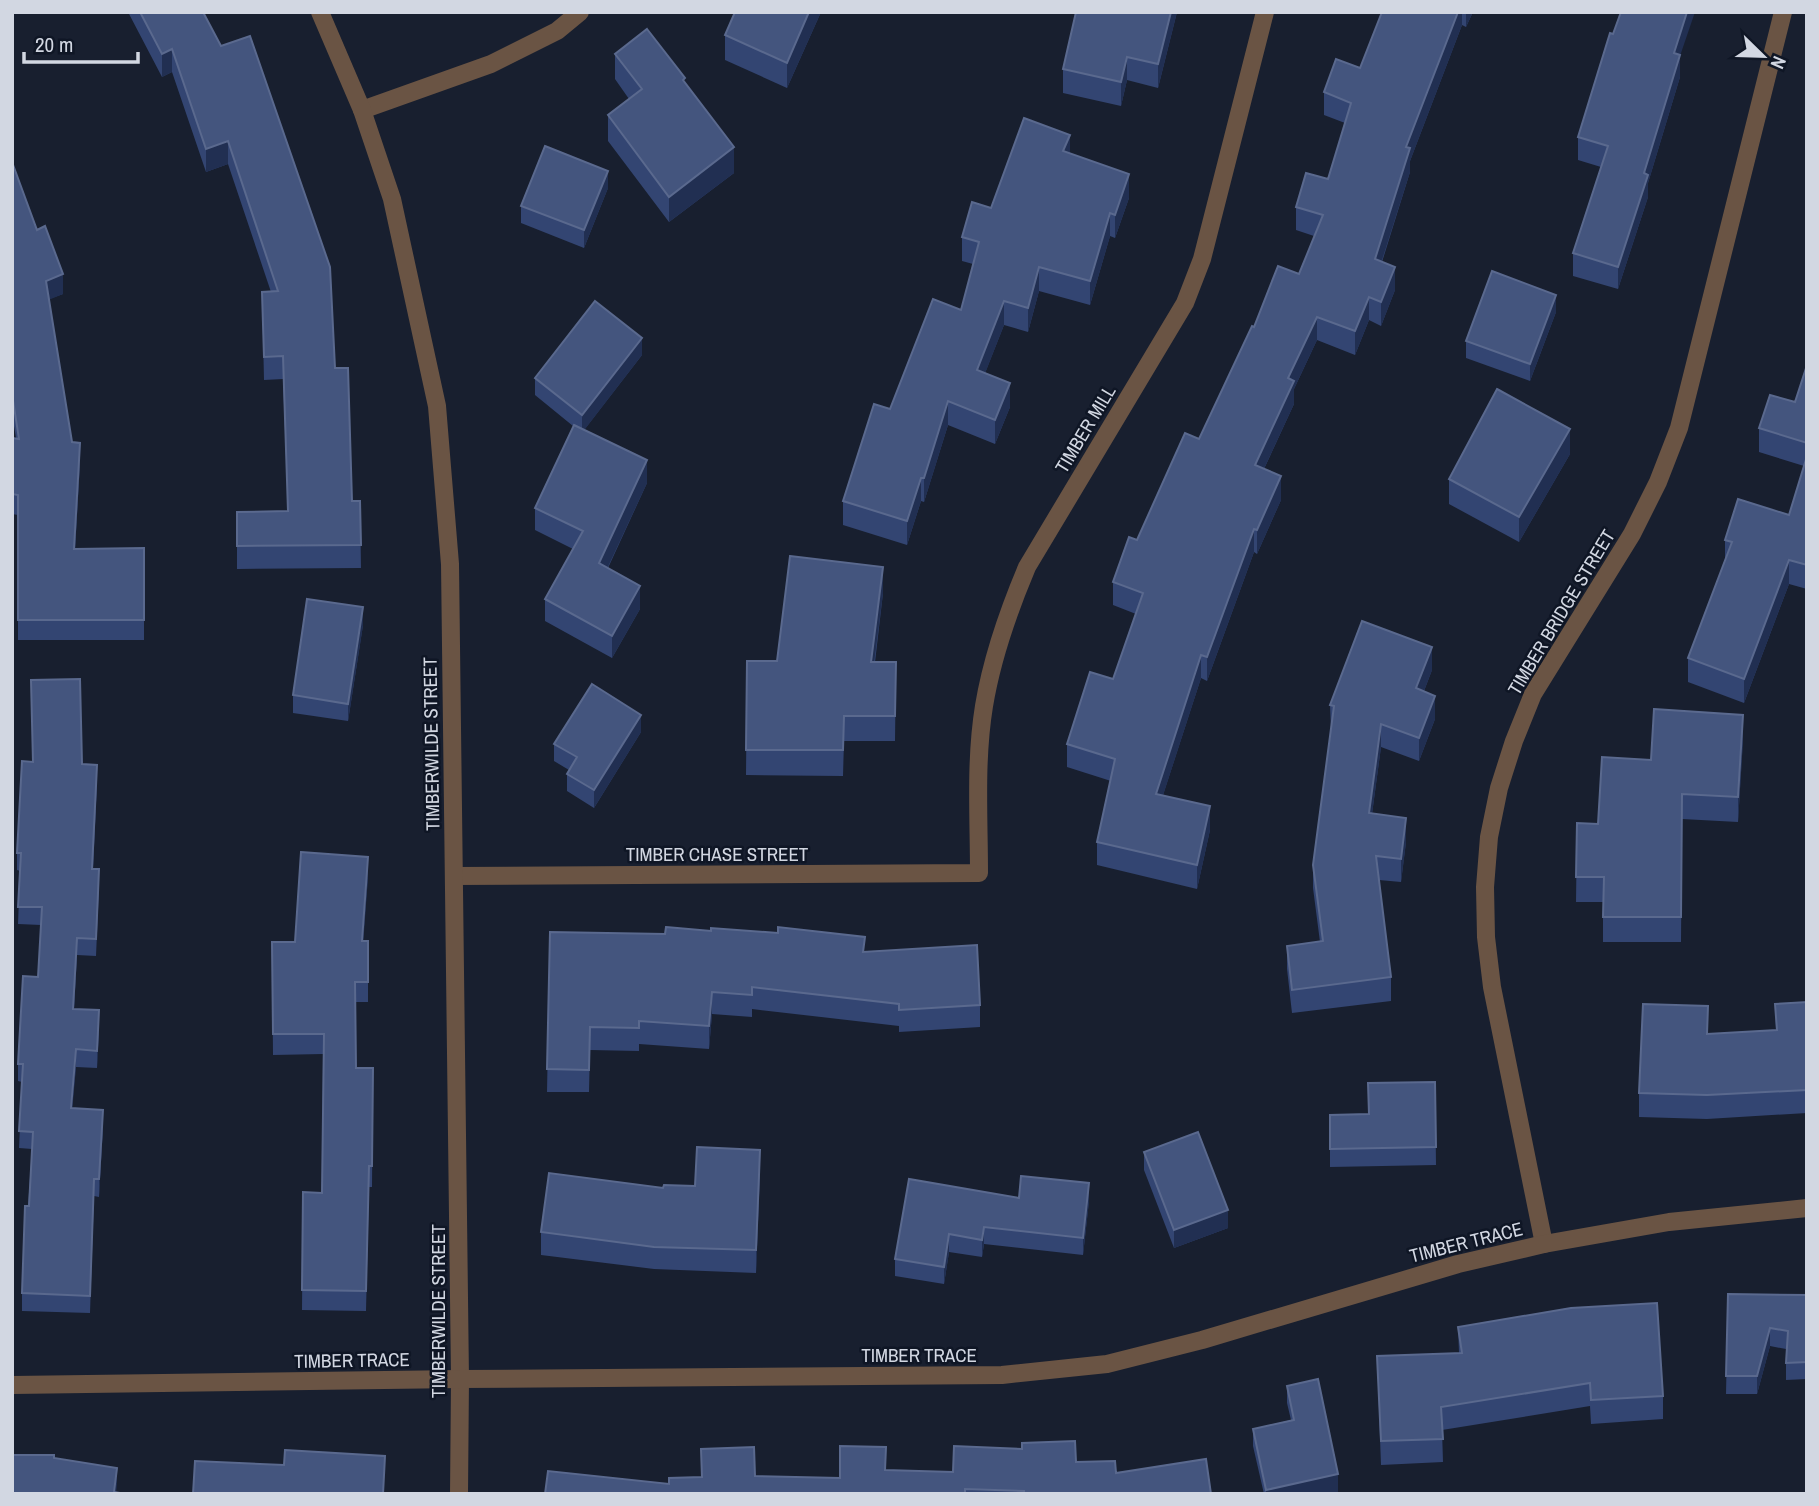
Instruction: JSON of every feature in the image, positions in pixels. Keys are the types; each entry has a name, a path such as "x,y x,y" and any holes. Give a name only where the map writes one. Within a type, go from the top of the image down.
{"street":[{"name":"TIMBERWILDE STREET","path":"320,12 362,110 392,199 437,406 450,564 460,1379 459,1494"},
{"path":"362,110 491,64 557,30 580,12"},
{"name":"TIMBER MILL","path":"979,873 979,757 984,708 993,660 1008,612 1027,567 1185,303 1202,258 1265,12"},
{"name":"TIMBER BRIDGE STREET","path":"1544,1244 1492,987 1486,937 1485,887 1489,837 1499,788 1533,694 1632,534 1658,482 1679,428 1783,12"},
{"name":"TIMBER CHASE STREET","path":"454,876 979,873"},
{"name":"TIMBER TRACE","path":"12,1385 1002,1375 1107,1364 1202,1340 1458,1264 1544,1244 1669,1222 1807,1208"}],"building":[{"path":"140,12 203,12 221,46 250,36 330,267 335,368 348,368 352,501 360,501 361,545 237,546 237,512 288,511 283,356 264,357 262,292 278,291 228,141 206,149 172,49 162,54"},
{"path":"735,12 809,12 787,63 725,35"},
{"path":"1076,12 1171,12 1158,64 1127,57 1121,82 1063,69"},
{"path":"1382,12 1458,12 1406,147 1410,148 1375,259 1395,267 1381,302 1369,297 1355,331 1317,317 1288,378 1294,381 1255,465 1281,476 1257,530 1254,529 1207,657 1201,655 1156,794 1210,806 1197,865 1097,842 1115,759 1067,744 1090,672 1113,679 1143,593 1113,582 1129,537 1137,540 1185,433 1199,439 1252,326 1254,327 1278,266 1299,274 1323,215 1296,207 1306,173 1328,179 1351,103 1324,92 1336,59 1360,68"},
{"path":"1621,12 1687,12 1674,53 1680,55 1644,173 1648,175 1618,267 1573,253 1608,146 1578,137 1610,33 1613,34"},
{"path":"647,29 734,147 669,197 608,115 642,89 615,54"},
{"path":"1024,118 1070,135 1063,151 1129,174 1115,215 1110,213 1090,281 1039,267 1028,308 1004,301 977,370 1010,383 995,420 948,401 924,478 921,478 907,521 843,501 874,404 890,409 933,299 961,310 979,242 962,237 972,202 991,208"},
{"path":"545,146 608,171 584,230 521,206"},
{"path":"12,162 37,230 45,226 63,274 46,281 72,442 80,443 74,549 144,548 144,620 18,620 18,495 12,494 12,438 19,439 12,394"},
{"path":"1492,271 1556,295 1530,364 1466,341"},
{"path":"595,301 642,338 582,415 535,378"},
{"path":"1807,365 1807,443 1759,428 1770,395 1795,402"},
{"path":"1497,389 1570,429 1519,517 1449,479"},
{"path":"574,425 647,460 599,563 640,586 612,636 545,599 583,531 535,508"},
{"path":"1807,456 1807,565 1789,560 1744,679 1688,658 1732,542 1725,540 1738,499 1789,515"},
{"path":"790,556 883,567 871,662 896,662 895,716 844,716 843,750 746,750 747,661 777,661"},
{"path":"307,599 363,607 348,704 293,695"},
{"path":"1362,621 1432,647 1416,688 1435,696 1419,738 1381,724 1369,813 1406,818 1401,859 1376,856 1391,977 1292,990 1287,946 1323,941 1313,865 1334,706 1330,705"},
{"path":"80,679 82,764 97,765 92,869 99,869 96,939 77,938 73,1009 99,1010 97,1051 76,1049 71,1108 103,1110 99,1179 94,1179 90,1296 22,1293 25,1206 29,1206 33,1132 19,1131 23,1064 18,1064 23,976 38,977 42,907 18,907 21,853 17,853 22,761 33,762 31,680"},
{"path":"592,684 641,715 594,790 567,774 577,757 554,744"},
{"path":"1654,709 1743,715 1738,797 1682,794 1681,917 1603,917 1604,877 1576,877 1577,823 1598,824 1602,757 1651,760"},
{"path":"301,852 368,857 362,941 368,941 368,982 355,982 356,1068 373,1068 366,1291 302,1290 303,1192 322,1193 324,1034 273,1034 272,942 295,942"},
{"path":"666,927 778,933 778,927 865,937 863,952 977,945 980,1005 899,1010 899,1004 752,987 752,995 712,992 709,1026 639,1021 639,1028 590,1027 589,1070 547,1069 550,932 665,934"},
{"path":"1807,1002 1807,1090 1707,1095 1639,1093 1643,1004 1708,1006 1707,1034 1777,1030 1775,1004"},
{"path":"1435,1082 1436,1147 1330,1149 1330,1115 1369,1114 1368,1083"},
{"path":"1198,1132 1228,1210 1174,1230 1144,1152"},
{"path":"697,1147 760,1150 756,1250 654,1247 541,1232 549,1173 663,1188 664,1185 695,1186"},
{"path":"1021,1176 1089,1183 1083,1238 984,1227 982,1240 949,1234 944,1267 895,1259 909,1179 1019,1198"},
{"path":"1728,1294 1807,1295 1807,1362 1786,1363 1788,1331 1770,1328 1757,1376 1726,1376"},
{"path":"1657,1303 1663,1396 1591,1400 1590,1383 1441,1407 1443,1439 1381,1441 1377,1356 1462,1353 1458,1327 1571,1308"},
{"path":"1318,1379 1338,1474 1266,1490 1253,1429 1294,1420 1287,1386"},
{"path":"1075,1441 1076,1462 1115,1461 1116,1473 1206,1459 1211,1494 1024,1494 1024,1491 965,1489 965,1494 545,1494 548,1471 669,1484 669,1478 702,1477 701,1449 754,1447 755,1476 840,1478 840,1446 886,1447 885,1470 953,1472 954,1446 1022,1449 1022,1443"},
{"path":"285,1450 385,1456 383,1494 193,1494 195,1461 284,1465"},
{"path":"12,1455 54,1455 54,1458 117,1468 114,1492 126,1494 12,1494"}]}
